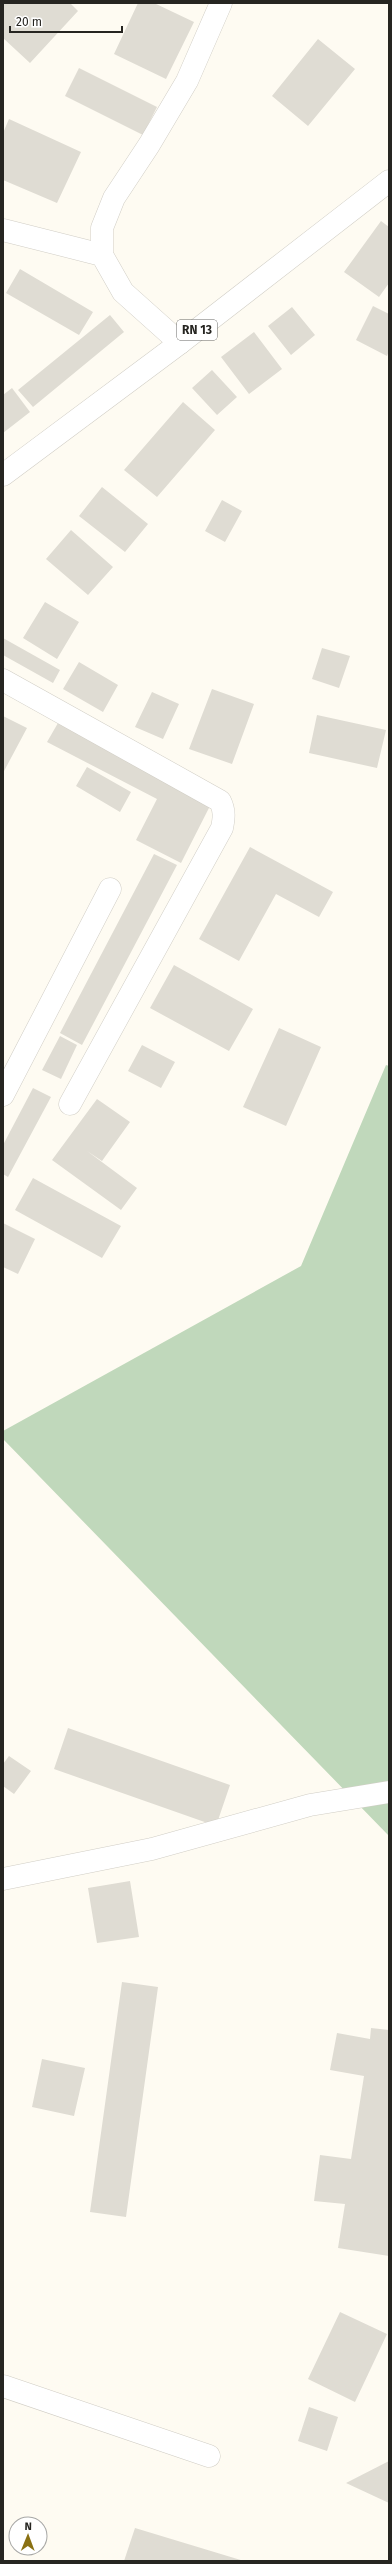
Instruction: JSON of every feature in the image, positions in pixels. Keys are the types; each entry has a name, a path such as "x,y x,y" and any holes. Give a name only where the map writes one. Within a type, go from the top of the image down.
{"street":[{"path":"180,343 123,292 102,255 102,228 114,198 149,145 187,81 221,3"},
{"name":"RN 13","path":"3,475 180,343 389,181"},
{"path":"3,230 102,255"},
{"path":"3,680 220,801 223,808 224,817 222,828 70,1104"},
{"path":"3,1095 110,889"},
{"path":"3,1879 152,1849 310,1806 389,1792"},
{"path":"3,2386 209,2456"}],"green space":[{"path":"386,1065 389,1066 389,1836 3,1439 3,1431 301,1266"}],"building":[{"path":"3,3 70,3 78,11 30,63 3,38"},
{"path":"138,3 154,3 194,22 166,79 114,54"},
{"path":"318,39 355,69 308,126 272,96"},
{"path":"79,68 157,107 143,135 65,96"},
{"path":"9,119 81,152 57,203 3,180 3,133"},
{"path":"381,221 389,227 389,283 379,297 344,272"},
{"path":"20,269 93,312 79,335 6,293"},
{"path":"373,306 389,314 389,351 387,356 356,340"},
{"path":"292,307 315,335 291,355 268,326"},
{"path":"110,315 124,332 33,407 18,390"},
{"path":"254,332 282,369 249,394 221,357"},
{"path":"212,370 237,397 217,415 192,388"},
{"path":"12,388 30,412 3,433 3,395"},
{"path":"183,402 215,430 157,497 124,470"},
{"path":"102,487 148,524 125,552 79,516"},
{"path":"222,500 242,511 225,542 205,531"},
{"path":"71,530 113,567 88,595 46,559"},
{"path":"45,602 79,622 57,659 23,638"},
{"path":"3,638 60,670 53,683 3,655"},
{"path":"322,648 350,656 339,688 312,679"},
{"path":"79,662 118,685 103,712 63,689"},
{"path":"212,689 254,704 232,764 189,749"},
{"path":"152,692 179,704 163,739 135,727"},
{"path":"317,715 386,730 377,768 309,753"},
{"path":"3,716 27,728 3,773"},
{"path":"58,723 212,802 181,863 136,840 157,799 47,742"},
{"path":"87,767 131,792 120,812 76,786"},
{"path":"250,847 333,892 319,917 276,894 239,961 199,939"},
{"path":"154,854 177,865 82,1045 60,1033"},
{"path":"174,965 253,1009 229,1051 150,1008"},
{"path":"279,1028 321,1047 286,1126 243,1107"},
{"path":"60,1036 77,1045 61,1079 42,1070"},
{"path":"142,1045 175,1062 161,1088 128,1071"},
{"path":"33,1088 51,1097 8,1177 3,1174 3,1145"},
{"path":"97,1099 130,1122 102,1161 87,1151 137,1188 121,1210 52,1160"},
{"path":"33,1178 121,1226 102,1258 15,1210"},
{"path":"3,1223 35,1239 18,1274 3,1267"},
{"path":"68,1728 230,1785 216,1826 54,1769"},
{"path":"9,1756 31,1771 14,1794 3,1786 3,1764"},
{"path":"130,1881 139,1937 97,1943 88,1888"},
{"path":"122,1982 158,1987 126,2217 90,2212"},
{"path":"371,2028 389,2030 389,2256 338,2248 345,2204 314,2201 320,2155 351,2159 364,2076 330,2070 337,2033 370,2039"},
{"path":"42,2059 85,2068 74,2116 32,2107"},
{"path":"340,2312 387,2334 355,2402 308,2379"},
{"path":"309,2407 338,2417 327,2451 298,2441"},
{"path":"389,2461 389,2503 346,2483"},
{"path":"135,2528 244,2561 124,2561"}]}
